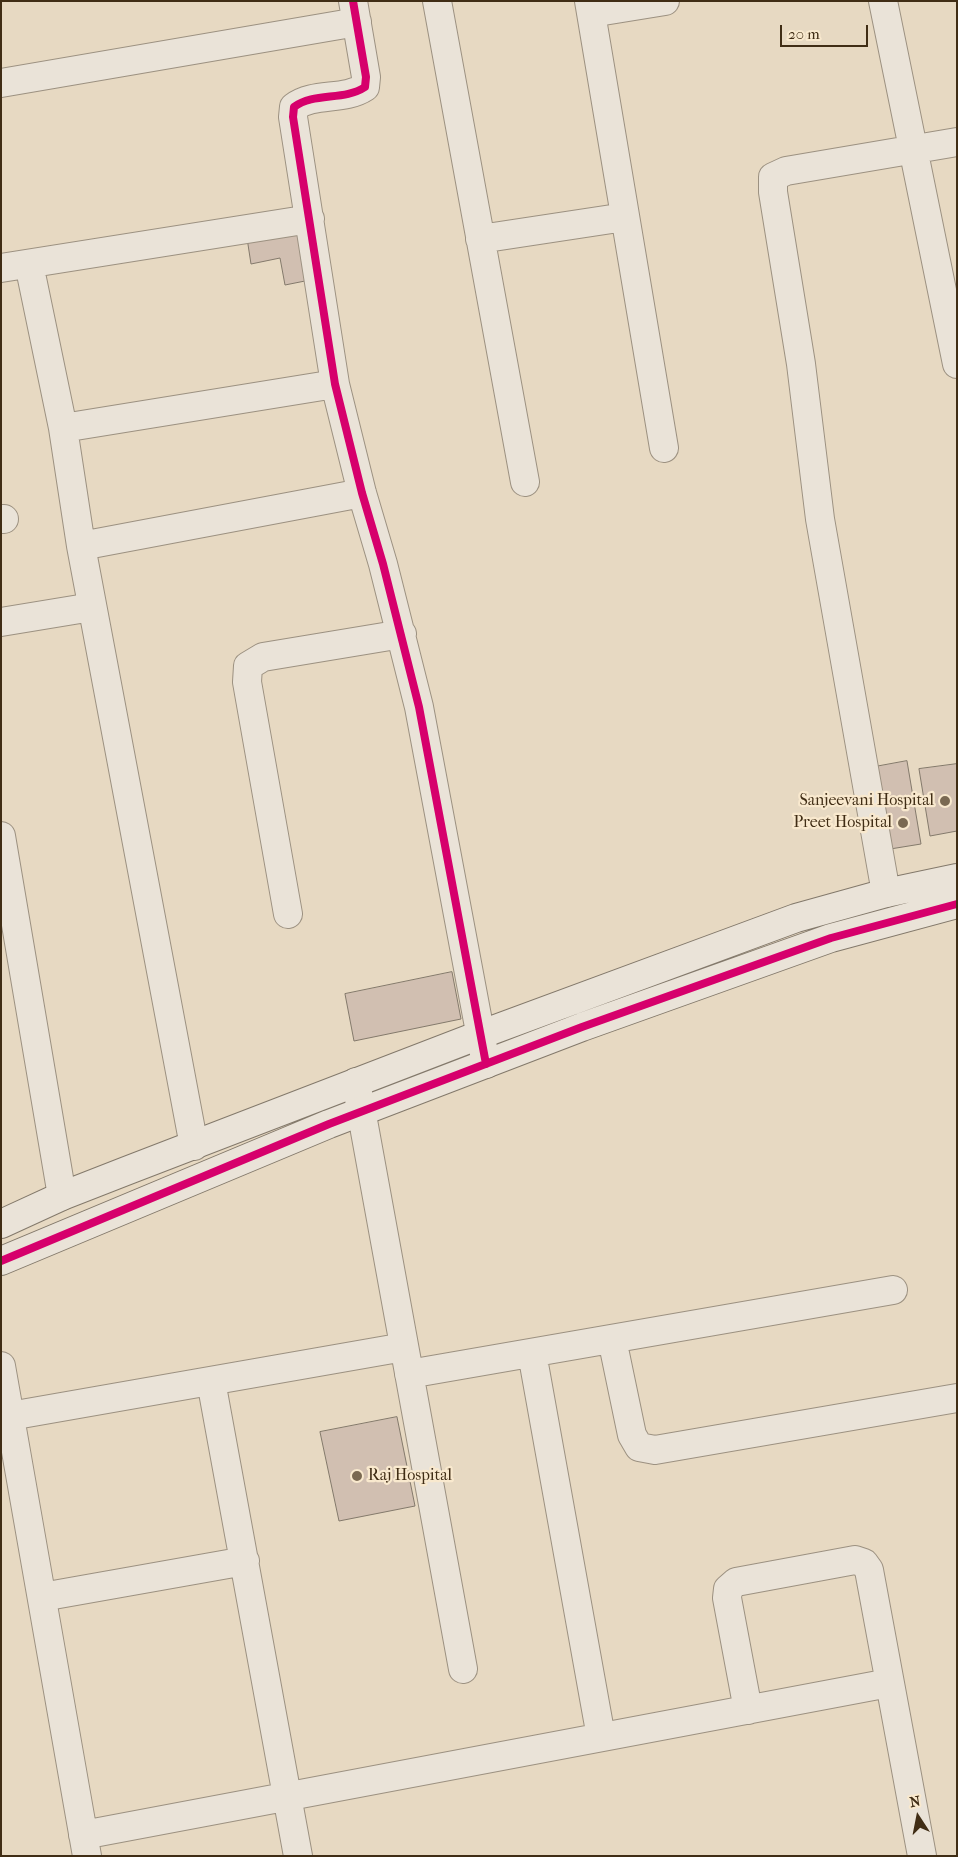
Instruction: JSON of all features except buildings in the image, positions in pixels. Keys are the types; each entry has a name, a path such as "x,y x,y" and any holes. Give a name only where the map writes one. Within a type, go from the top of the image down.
{"street":[{"path":"437,1 525,482"},
{"path":"664,448 590,7 665,1"},
{"path":"883,1 957,364"},
{"path":"1,83 355,12 366,77 365,87 356,92 303,101 294,107 293,117 335,384 362,493 402,634 419,706 482,1034 486,1064"},
{"path":"886,893 820,519 806,398 773,192 773,178 786,171 957,142"},
{"path":"480,239 625,217"},
{"path":"1,268 310,219"},
{"path":"29,264 62,428 92,607 194,1146"},
{"path":"62,428 335,384"},
{"path":"81,546 362,493"},
{"path":"1,622 92,607"},
{"path":"288,914 247,682 248,666 263,657 402,634"},
{"path":"1,836 62,1196"},
{"path":"1,1224 62,1196 356,1082 796,918 886,893 957,878"},
{"path":"1,1261 201,1176 362,1112 708,981 840,936 957,904"},
{"path":"796,918 805,948"},
{"path":"356,1082 464,1670"},
{"path":"409,1374 893,1290"},
{"path":"612,1339 632,1435 639,1447 655,1450 957,1398"},
{"path":"10,1416 404,1347"},
{"path":"532,1353 601,1737"},
{"path":"1,1366 85,1845 288,1796 889,1683"},
{"path":"211,1381 298,1856"},
{"path":"748,1710 728,1589 736,1582 855,1560 864,1563 869,1570 922,1856"},
{"path":"42,1597 245,1561"}],"cycle path":[{"path":"353,1 366,77 365,87 348,94 302,102 294,107 293,117 335,384 419,707 486,1064"},
{"path":"1,1261 329,1124 582,1027 831,938 957,904"}],"place":[{"name":"Sanjeevani Hospital","path":"945,801"},
{"name":"Preet Hospital","path":"903,823"},
{"name":"Raj Hospital","path":"357,1476"}]}
